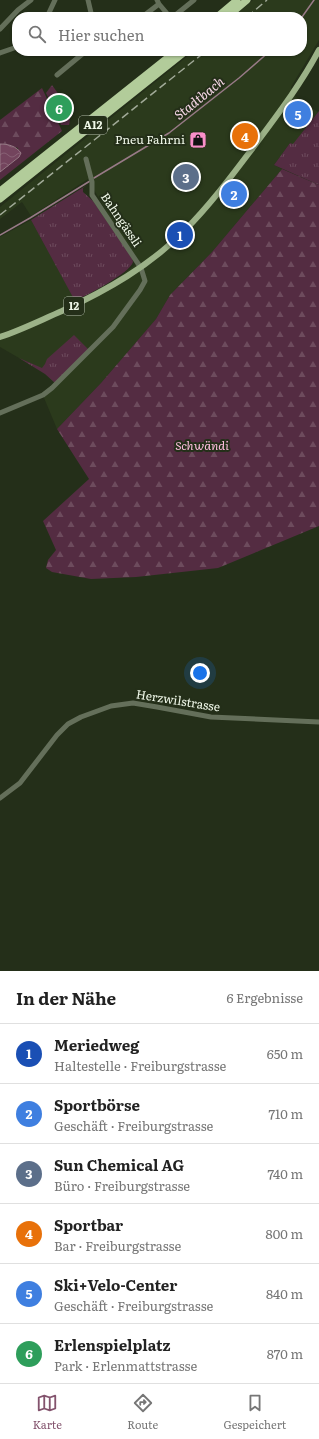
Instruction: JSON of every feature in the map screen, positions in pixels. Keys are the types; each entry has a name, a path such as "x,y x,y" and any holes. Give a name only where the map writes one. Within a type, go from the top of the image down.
{"highway":[{"path":"223,12 237,0"},
{"path":"233,12 247,0"},
{"name":"A12","path":"0,191 170,56"},
{"name":"A12","path":"0,199 180,56"}],"main road":[{"name":"12","path":"0,337 36,323 91,297 122,280 141,268 185,231 218,194 294,92 319,50"}],"street":[{"path":"16,12 31,0"},
{"path":"49,12 55,0"},
{"path":"88,0 91,12"},
{"path":"179,12 194,0"},
{"path":"147,12 158,2 166,12"},
{"path":"0,29 12,16"},
{"path":"0,53 12,49"},
{"path":"57,74 80,56"},
{"name":"Bahngässli","path":"86,159 92,182 92,195 141,268"},
{"path":"0,413 43,395 106,335 144,285 145,277 141,268"},
{"name":"Herzwilstrasse","path":"0,798 20,783 57,735 68,724 81,717 111,706 133,703 157,706 211,717 319,722"}],"shaded area":[{"path":"253,0 319,0 319,40 291,87 295,96 318,112 293,145 290,143 274,165 282,169 212,252 170,295 156,319 101,383 57,429 42,393 55,383 45,373 0,347 0,237 31,220 76,302 108,286 136,264 88,179 31,216 22,202 0,219 0,207 188,56 307,56 307,12 239,12"}],"green space":[{"path":"52,85 62,99 67,110 70,120 69,125 61,125 46,93"},
{"path":"42,88 62,131 0,180 0,172 19,157 18,148 0,144 0,120"},
{"path":"319,111 319,185 274,165 290,143 293,144"},
{"name":"Schwändi","path":"282,169 319,185 319,526 218,568 136,577 91,579 52,572 46,568 48,560 56,550 43,521 89,479 57,429 101,383 156,319 170,295 212,252"},
{"path":"87,185 83,188 83,192 93,201 132,258 133,262 130,267 116,278 75,301 31,220"},
{"path":"74,335 89,350 55,383 45,374 19,358 42,368 47,359"}],"water":[{"path":"0,144 12,146 21,153 19,157 0,172"}],"waterway":[{"name":"Stadtbach","path":"306,12 314,0"},
{"name":"Stadtbach","path":"94,178 169,133 239,78 264,56"},
{"name":"Stadtbach","path":"0,235 90,181"}],"railway":[{"path":"253,12 267,0"},
{"path":"0,215 200,56"}],"place":[{"name":"Erlenspielplatz","path":"59,108"},
{"name":"Ski+Velo-Center","path":"298,114"},
{"name":"Sportbar","path":"245,136"},
{"name":"Pneu Fahrni","path":"198,140"},
{"name":"Sun Chemical AG","path":"186,177"},
{"name":"Sportbörse","path":"234,194"},
{"name":"Meriedweg","path":"180,235"}]}
